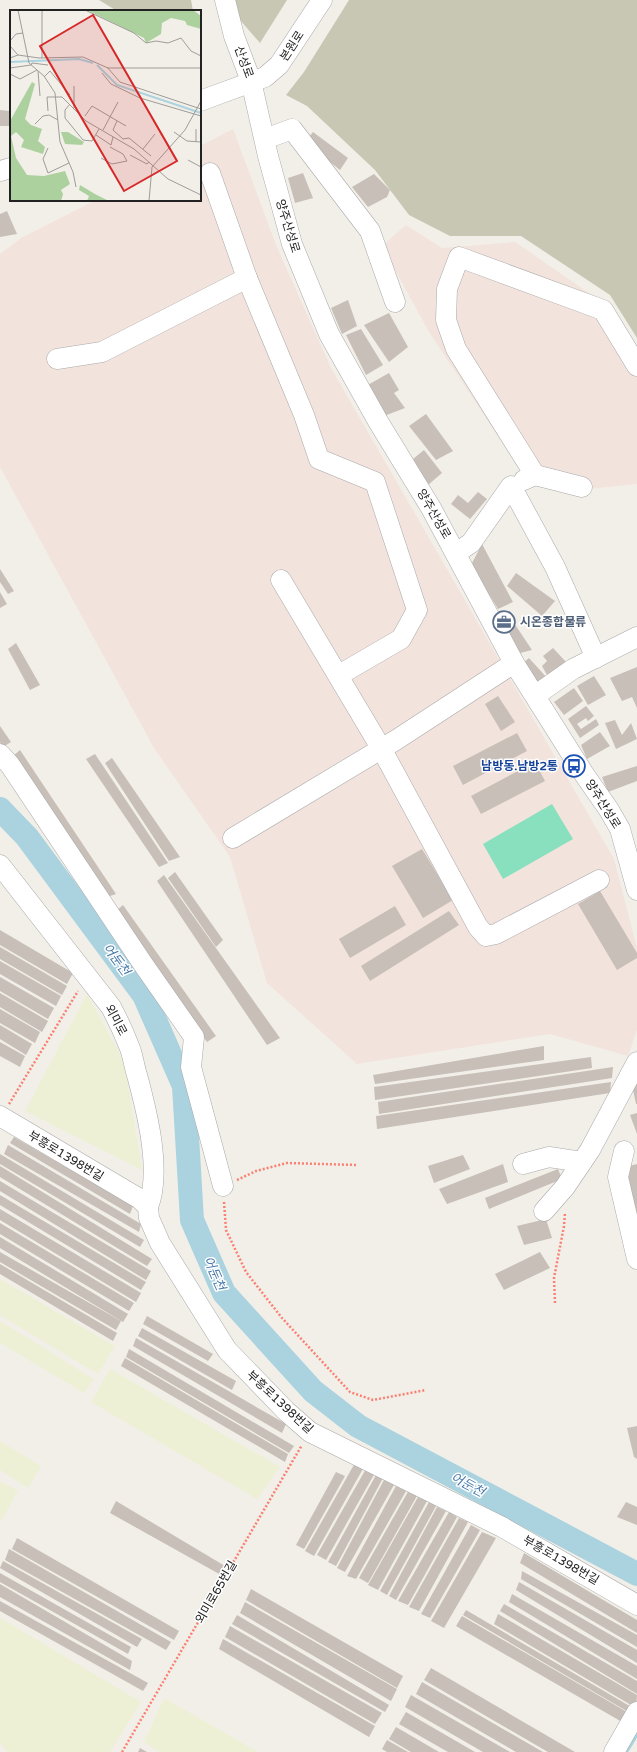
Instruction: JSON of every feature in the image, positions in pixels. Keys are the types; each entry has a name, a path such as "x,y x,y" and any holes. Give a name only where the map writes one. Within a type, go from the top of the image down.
{"street":[{"name":"산성로","path":"225,0 234,36 251,81 263,131"},
{"name":"본원로","path":"251,81 265,77 279,65 322,0"},
{"path":"201,101 251,81"},
{"path":"263,131 292,129 370,231 395,302"},
{"name":"양주산성로","path":"263,131 292,244 329,334 379,423 431,508 514,663 536,695 584,774 609,810 620,830 637,890"},
{"path":"0,171 10,168"},
{"path":"210,174 246,278 304,416 319,459 374,482 417,610 401,639 339,675"},
{"path":"535,474 456,349 446,320 447,289 460,257 602,310 637,366"},
{"path":"57,359 102,352 246,278"},
{"path":"456,553 471,543 511,486 535,474 582,486"},
{"path":"511,486 555,567 596,658"},
{"path":"281,580 339,675 381,748 478,927 486,936 496,934 599,880"},
{"path":"536,695 573,669 637,637"},
{"path":"233,838 396,740 514,663"},
{"path":"0,754 10,765 143,964 194,1037 191,1067 223,1186"},
{"name":"외미로","path":"0,865 111,1007 130,1048 147,1113 153,1160 152,1196 148,1207"},
{"path":"544,1211 565,1187 586,1156 637,1062"},
{"name":"부흥로1398번길","path":"0,1117 140,1199 148,1207 149,1218 160,1243 227,1350 286,1411 310,1432 502,1527 637,1605"},
{"path":"523,1164 549,1157 586,1156 630,1150"},
{"path":"630,1150 618,1177 637,1258"},
{"path":"614,1752 637,1712"}],"path":[{"path":"0,1117 87,977"},
{"path":"357,1165 287,1163 256,1171 223,1186 226,1230 246,1272 282,1318 350,1392 373,1400 426,1390"},
{"path":"555,1303 554,1278 564,1226 565,1187"},
{"name":"외미로65번길","path":"122,1752 310,1432"}],"shaded area":[{"path":"99,0 191,0 193,10 115,10"},
{"path":"233,0 287,0 260,43 240,20"},
{"path":"349,0 637,0 637,338 610,295 521,236 450,236 409,215 375,170 307,106 286,95 304,72"},
{"path":"233,129 276,245 331,368 614,859 637,948 637,1030 628,1056 550,1034 357,1064 267,983 230,857 154,748 0,467 0,254 21,238 94,201 201,201 201,145"},
{"path":"406,225 442,248 515,242 609,307 637,347 637,484 589,489 531,486 429,332 382,246"},
{"path":"87,994 124,1062 142,1170 25,1111"},
{"path":"0,1279 115,1346 98,1374 0,1315"},
{"path":"0,1321 94,1379 84,1393 0,1343"},
{"path":"110,1369 280,1467 257,1499 91,1402"},
{"path":"0,1441 41,1466 28,1488 0,1470"},
{"path":"0,1481 18,1491 0,1523"},
{"path":"0,1618 141,1702 110,1752 8,1752 0,1743"},
{"path":"164,1698 258,1752 160,1752 144,1742"}],"green space":[{"path":"552,804 573,839 503,879 483,844"}],"building":[{"path":"0,110 9,111 9,126 0,126"},
{"path":"313,132 348,158 340,170 305,142"},
{"path":"303,173 313,198 295,203 288,178"},
{"path":"374,174 390,190 387,197 368,207 352,187"},
{"path":"7,211 17,234 0,237 0,214"},
{"path":"348,300 357,326 342,334 331,308"},
{"path":"389,313 408,347 389,362 364,325"},
{"path":"361,329 383,365 366,375 346,335"},
{"path":"389,373 399,390 394,393 405,408 384,416 366,386"},
{"path":"426,414 453,451 436,460 409,426"},
{"path":"424,450 442,473 428,485 413,459"},
{"path":"478,492 487,499 470,519 451,504 458,495 468,503"},
{"path":"482,544 513,602 498,609 471,565"},
{"path":"0,569 14,591 8,594 0,582"},
{"path":"516,573 555,601 542,616 507,586"},
{"path":"0,592 7,604 0,608"},
{"path":"512,620 532,650 520,653 502,623"},
{"path":"16,643 40,685 30,690 8,649"},
{"path":"553,648 567,663 547,675 542,666 547,661 543,656"},
{"path":"529,658 548,679 538,684 523,663"},
{"path":"637,667 637,708 632,697 622,701 610,678"},
{"path":"594,676 606,695 588,705 577,686"},
{"path":"574,688 583,701 564,715 554,702"},
{"path":"498,696 515,722 501,731 485,704"},
{"path":"586,706 594,716 588,721 586,718 577,724 581,729 596,719 599,725 580,738 568,719"},
{"path":"615,720 622,735 631,723 637,739 616,749 605,723"},
{"path":"0,726 11,742 3,747 0,742"},
{"path":"600,732 610,746 587,759 581,745"},
{"path":"517,733 527,751 463,785 453,766"},
{"path":"20,750 116,894 107,897 13,756"},
{"path":"95,754 168,863 159,867 86,759"},
{"path":"112,758 180,857 169,861 105,763"},
{"path":"535,762 545,781 481,814 471,796"},
{"path":"637,766 637,781 608,792 602,777"},
{"path":"422,849 453,900 423,918 392,866"},
{"path":"175,872 223,940 216,947 168,878"},
{"path":"164,875 280,1038 267,1045 157,881"},
{"path":"600,891 637,953 637,958 617,970 578,904"},
{"path":"123,905 216,1036 207,1042 116,911"},
{"path":"395,906 406,925 350,958 339,939"},
{"path":"449,911 459,925 370,981 361,966"},
{"path":"0,930 73,973 67,984 0,945"},
{"path":"0,947 67,986 62,995 0,959"},
{"path":"0,961 61,996 56,1006 0,974"},
{"path":"0,977 54,1008 48,1019 0,991"},
{"path":"0,993 48,1021 42,1032 0,1007"},
{"path":"0,1009 40,1032 35,1043 0,1023"},
{"path":"0,1025 32,1044 26,1055 0,1039"},
{"path":"0,1042 25,1056 20,1067 0,1056"},
{"path":"544,1046 544,1060 375,1084 373,1075"},
{"path":"591,1057 592,1068 375,1100 374,1087"},
{"path":"613,1067 612,1078 379,1114 378,1102"},
{"path":"631,1080 637,1080 637,1104 636,1104"},
{"path":"611,1082 610,1093 377,1129 376,1116"},
{"path":"637,1113 637,1134 630,1115"},
{"path":"14,1137 133,1206 130,1214 10,1143"},
{"path":"8,1145 141,1224 139,1232 4,1154"},
{"path":"0,1154 144,1240 140,1247 0,1164"},
{"path":"463,1155 470,1169 434,1183 428,1166"},
{"path":"503,1164 508,1182 447,1204 439,1189"},
{"path":"637,1164 637,1212 636,1212 625,1167"},
{"path":"0,1166 152,1259 147,1266 0,1177"},
{"path":"558,1169 562,1179 489,1209 485,1198"},
{"path":"0,1181 151,1271 146,1280 0,1191"},
{"path":"0,1195 146,1282 141,1290 0,1205"},
{"path":"0,1209 141,1293 136,1302 0,1220"},
{"path":"546,1219 552,1238 524,1245 517,1226"},
{"path":"0,1223 134,1303 129,1311 0,1234"},
{"path":"0,1237 128,1314 123,1322 0,1248"},
{"path":"0,1252 121,1321 116,1330 0,1262"},
{"path":"540,1252 550,1268 504,1290 495,1274"},
{"path":"0,1264 117,1333 113,1341 0,1274"},
{"path":"147,1316 213,1354 208,1361 143,1324"},
{"path":"142,1328 236,1381 232,1390 138,1336"},
{"path":"136,1338 286,1424 282,1433 133,1346"},
{"path":"129,1349 294,1446 289,1453 126,1357"},
{"path":"125,1358 288,1454 285,1462 121,1366"},
{"path":"637,1426 637,1459 634,1457 627,1428"},
{"path":"355,1463 364,1467 314,1556 305,1551"},
{"path":"367,1467 376,1471 326,1560 317,1555"},
{"path":"336,1472 345,1476 304,1549 296,1545"},
{"path":"376,1475 383,1478 336,1566 328,1562"},
{"path":"385,1478 395,1483 345,1572 337,1568"},
{"path":"396,1486 406,1491 356,1579 347,1576"},
{"path":"409,1490 418,1494 368,1583 359,1578"},
{"path":"418,1497 427,1501 378,1590 368,1585"},
{"path":"116,1501 225,1566 221,1575 110,1513"},
{"path":"429,1502 436,1506 387,1595 380,1591"},
{"path":"626,1502 637,1507 637,1525 617,1517"},
{"path":"437,1507 446,1511 396,1600 389,1596"},
{"path":"449,1512 457,1517 408,1605 398,1601"},
{"path":"459,1518 468,1522 419,1611 409,1607"},
{"path":"471,1525 480,1530 430,1618 421,1614"},
{"path":"482,1532 496,1538 444,1628 431,1621"},
{"path":"17,1538 179,1631 174,1640 12,1549"},
{"path":"9,1549 171,1642 166,1650 5,1560"},
{"path":"524,1553 637,1620 637,1633 520,1563"},
{"path":"3,1561 142,1639 137,1647 0,1568"},
{"path":"522,1571 637,1635 637,1647 521,1579"},
{"path":"0,1573 131,1647 128,1654 0,1582"},
{"path":"519,1582 637,1650 637,1663 516,1590"},
{"path":"0,1584 132,1661 130,1670 0,1597"},
{"path":"251,1589 403,1676 397,1688 246,1600"},
{"path":"512,1594 637,1666 637,1679 509,1602"},
{"path":"0,1601 148,1683 143,1691 0,1611"},
{"path":"245,1602 397,1689 391,1701 240,1613"},
{"path":"504,1604 637,1681 637,1694 500,1611"},
{"path":"466,1610 633,1708 630,1713 463,1615"},
{"path":"498,1614 637,1695 636,1708 494,1624"},
{"path":"237,1615 389,1705 385,1712 232,1624"},
{"path":"462,1616 627,1712 622,1722 456,1626"},
{"path":"230,1626 382,1713 375,1724 225,1637"},
{"path":"223,1639 375,1726 369,1737 219,1649"},
{"path":"431,1668 575,1752 548,1752 424,1680"},
{"path":"422,1682 543,1752 516,1752 416,1694"},
{"path":"411,1695 510,1752 483,1752 405,1707"},
{"path":"406,1712 475,1752 448,1752 399,1724"},
{"path":"396,1727 439,1752 411,1752 389,1739"},
{"path":"387,1740 408,1752 387,1752 382,1749"},
{"path":"140,1748 147,1752 138,1752"}],"waterway":[{"name":"어둔천","path":"0,809 27,837 144,995 184,1086 192,1220 224,1293 313,1391 358,1426 637,1574"},
{"path":"626,1752 637,1734"}],"place":[{"name":"시온종합물류","path":"504,622"},
{"name":"남방동.남방2통","path":"574,766"}]}
